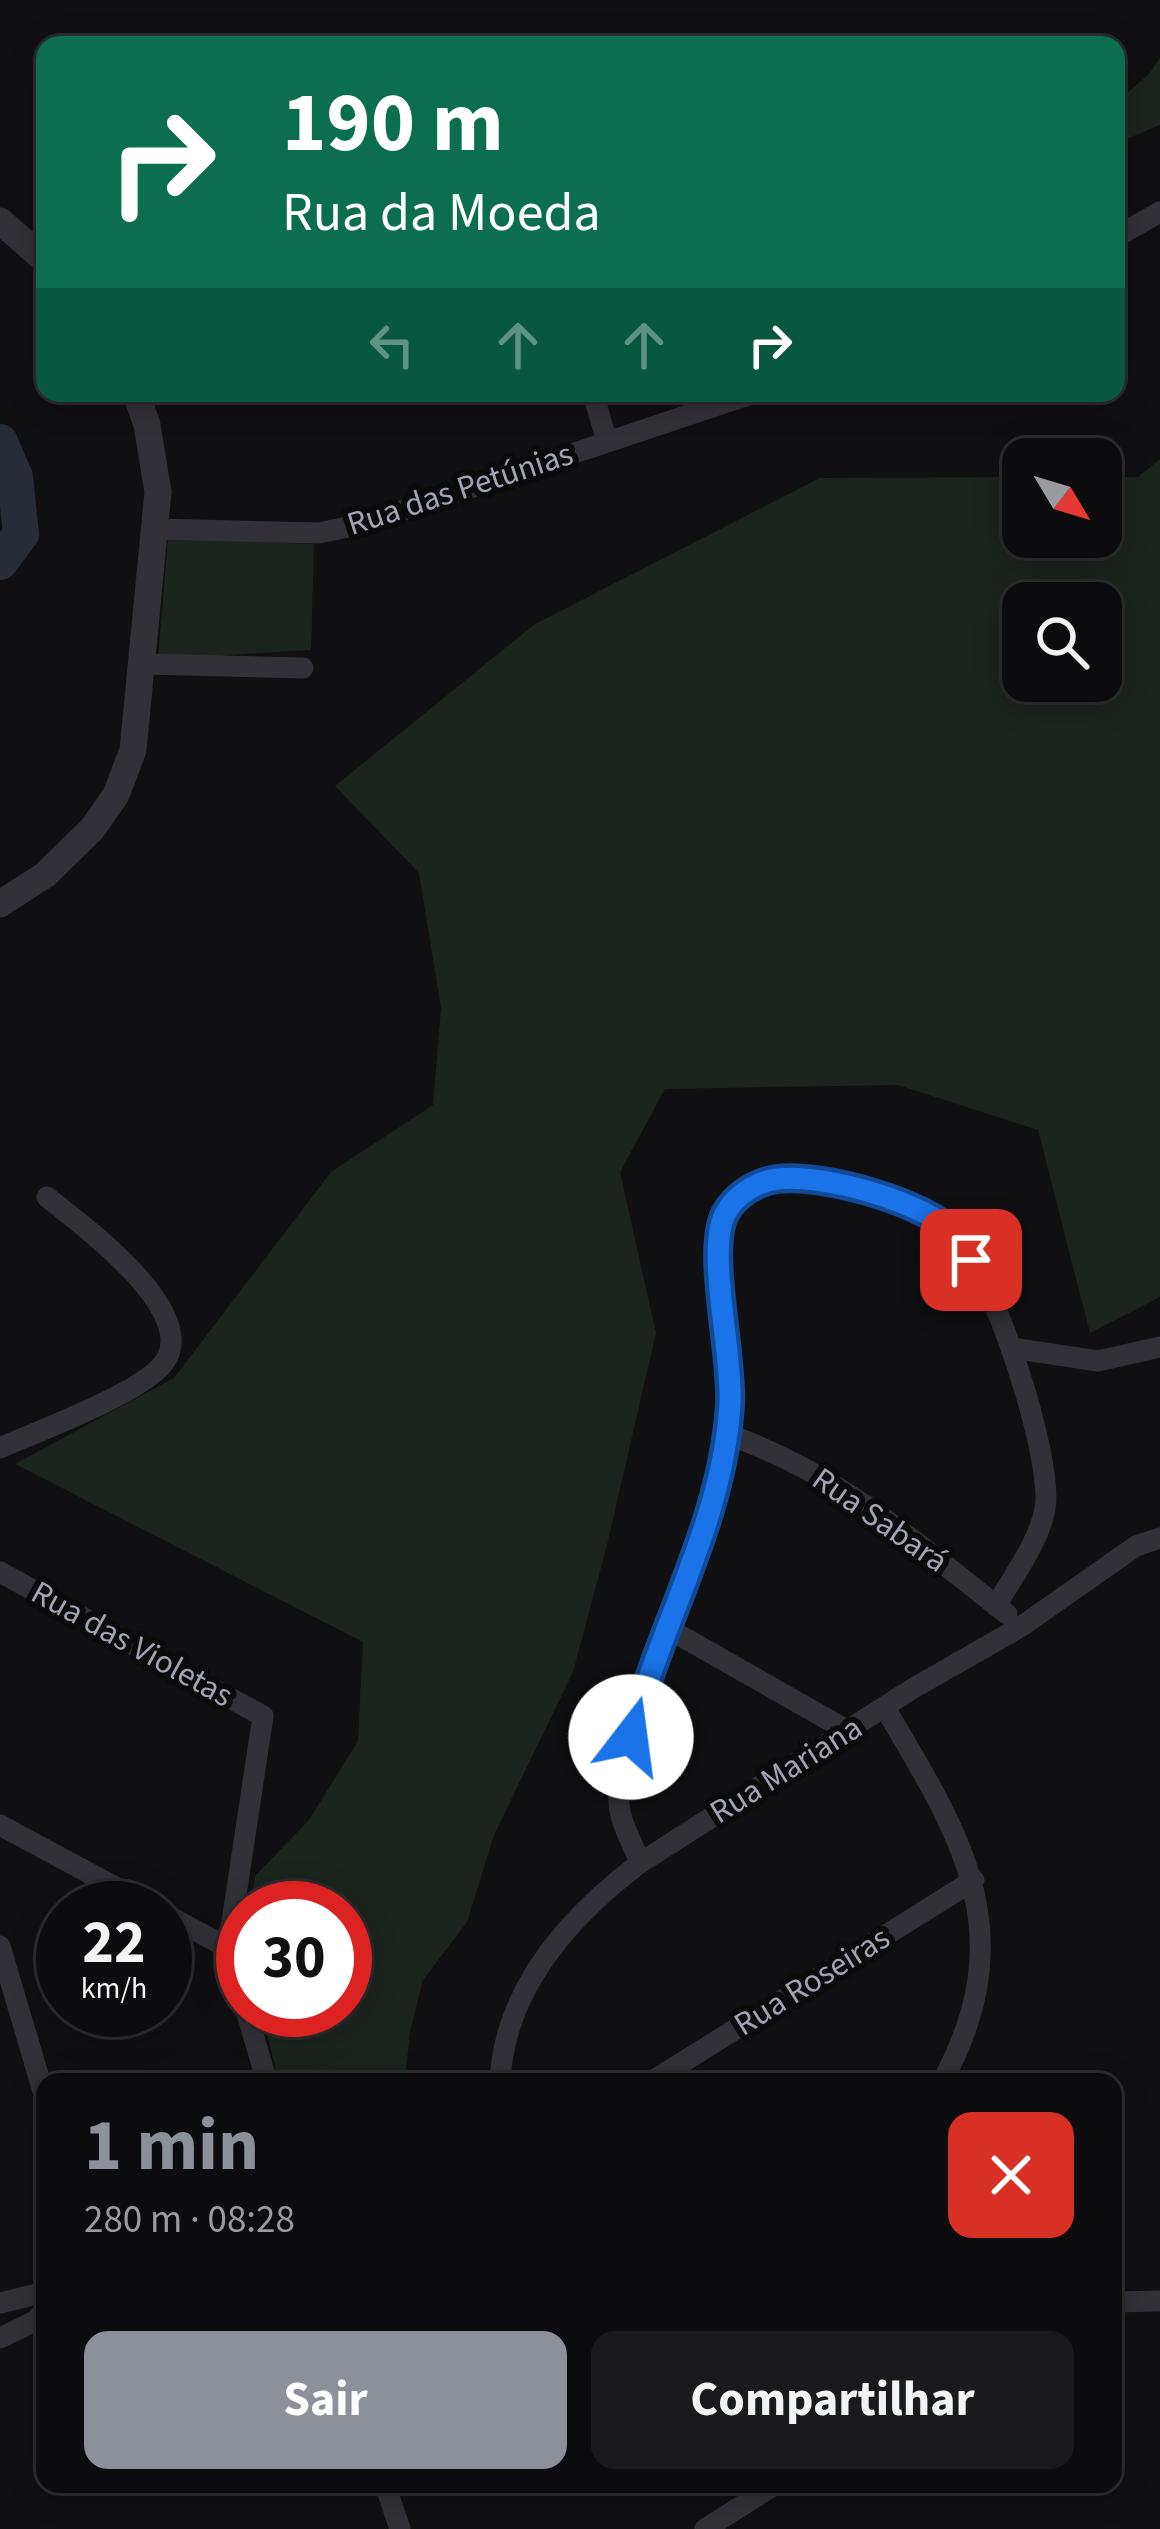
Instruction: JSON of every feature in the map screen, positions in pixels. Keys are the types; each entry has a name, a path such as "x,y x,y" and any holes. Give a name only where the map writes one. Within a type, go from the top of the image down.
{"street":[{"path":"1125,232 1160,212"},
{"path":"0,221 36,252"},
{"path":"0,904 65,858 116,795 133,750 158,492 139,402"},
{"path":"596,402 607,442"},
{"name":"Rua das Petúnias","path":"157,529 320,533 362,524 727,402"},
{"path":"144,664 303,668"},
{"path":"640,1863 623,1822 620,1791 648,1674 705,1531 723,1471 730,1349 718,1268 719,1232 735,1199 760,1184 795,1179 885,1198 921,1211 958,1237 1012,1348 1036,1428 1046,1506 1038,1532 996,1606"},
{"path":"0,1448 124,1391 154,1372 171,1349 172,1336 158,1301 115,1254 47,1197"},
{"path":"1012,1348 1097,1361 1160,1347"},
{"name":"Rua Sabará","path":"727,1434 847,1490 1022,1626"},
{"name":"Rua Mariana","path":"502,2073 519,2003 545,1954 599,1894 848,1731 1022,1626 1136,1546 1160,1538"},
{"name":"Rua das Violetas","path":"0,1572 263,1716 238,1881"},
{"path":"667,1628 848,1731"},
{"path":"885,1708 944,1807 974,1880 980,1917 972,2005 963,2040 946,2073"},
{"path":"0,1825 104,1881"},
{"name":"Rua Roseiras","path":"665,2073 974,1880"},
{"path":"0,1946 38,2073"},
{"path":"254,2037 264,2073"},
{"path":"0,2303 36,2294"},
{"path":"1122,2302 1160,2301"},
{"path":"0,2338 36,2320"},
{"path":"388,2493 400,2529"},
{"path":"705,2529 762,2493"}],"shaded area":[{"path":"1160,58 1160,125 1125,138 1125,95"},
{"path":"1160,459 1160,1297 1090,1333 1038,1130 898,1085 665,1089 620,1172 656,1333 573,1672 494,1835 467,1922 423,1980 406,2073 277,2073 268,2037 372,2037 372,1881 254,1881 309,1820 358,1741 363,1642 15,1464 174,1378 331,1172 433,1105 441,1008 419,873 335,786 535,624 820,478 1002,477 1002,558 1122,558 1122,477 1138,477"},
{"path":"168,538 314,544 311,650 158,659"}],"waterway":[{"path":"0,442 15,477 21,534 0,562"}],"route":[{"path":"631,1737 648,1674 705,1531 723,1471 730,1349 718,1268 719,1232 735,1199 776,1179 824,1183 885,1198 942,1223 958,1237 971,1260"}]}
